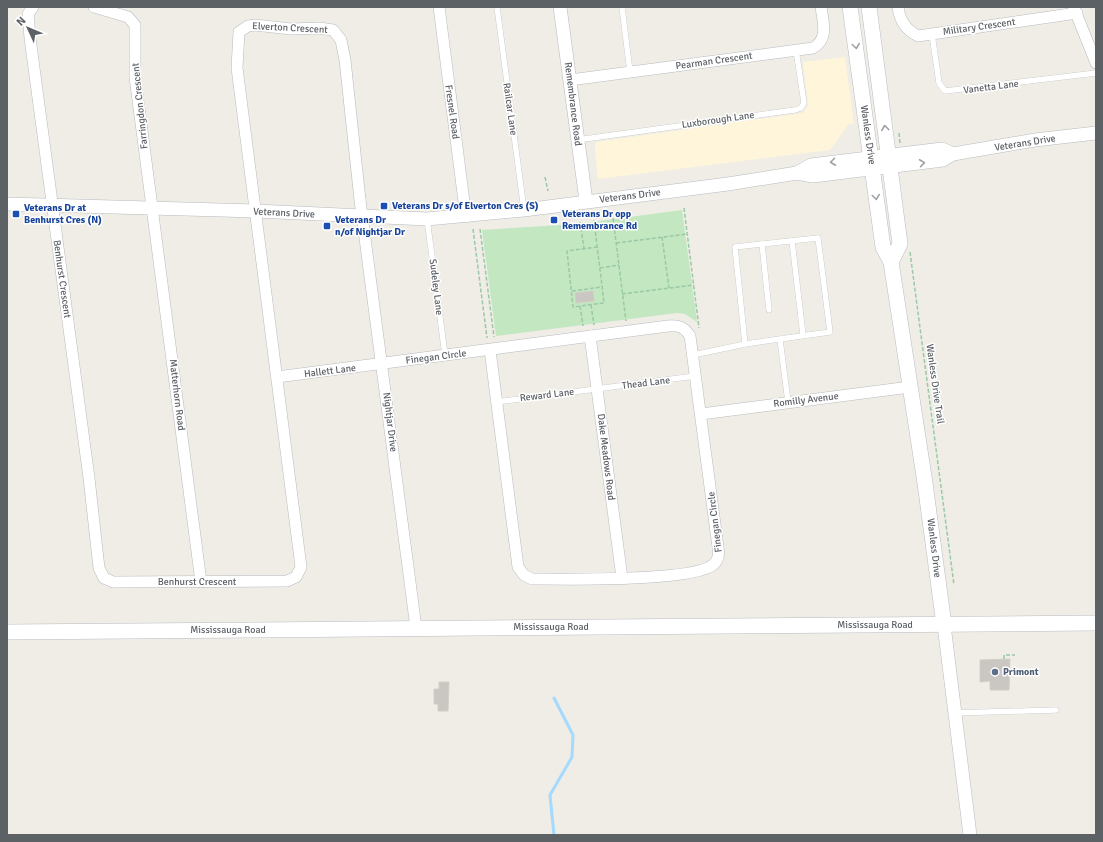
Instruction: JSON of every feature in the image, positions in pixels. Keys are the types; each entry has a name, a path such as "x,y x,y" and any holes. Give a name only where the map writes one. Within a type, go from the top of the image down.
{"main road":[{"name":"Wanless Drive","path":"850,7 883,247 891,262 926,483 944,625"},
{"name":"Wanless Drive","path":"868,7 900,244 891,262"},
{"name":"Mississauga Road","path":"7,632 1096,623"}],"street":[{"path":"33,7 28,14 30,38 52,206"},
{"name":"Farringdon Crescent","path":"94,7 128,17 135,25 135,77 153,209"},
{"name":"Fresnel Road","path":"438,7 466,217"},
{"name":"Remembrance Road","path":"560,7 586,202"},
{"name":"Pearman Crescent","path":"570,80 813,48 822,40 824,33 821,7"},
{"name":"Military Crescent","path":"898,7 899,17 903,25 910,32 918,36 1075,10"},
{"path":"1075,10 1096,63"},
{"name":"Elverton Crescent","path":"256,211 237,68 239,32 248,26 255,25 291,30 319,28 333,30 341,40 345,60 363,217"},
{"name":"Veterans Drive","path":"7,204 256,211 427,219 466,217 728,184 797,173 811,165 871,164 942,160 953,154 1035,140 1096,133"},
{"name":"Benhurst Crescent","path":"52,206 89,478 99,568 104,578 113,582 287,581 296,576 301,567 256,211"},
{"name":"Matterhorn Road","path":"153,209 201,582"},
{"name":"Nightjar Drive","path":"363,217 416,628"},
{"name":"Finegan Circle","path":"383,364 590,336 677,326 685,328 690,336 693,355 719,557 713,565 702,570 646,578 532,579 524,575 518,567 490,350"},
{"name":"Dake Meadows Road","path":"590,336 622,578"},
{"name":"Hallett Lane","path":"277,378 383,364"},
{"name":"Romilly Avenue","path":"701,414 910,386"},
{"name":"Wanless Drive","path":"944,625 953,713 970,835"}],"lane":[{"name":"Railcar Lane","path":"497,7 524,210"},
{"path":"622,7 630,72"},
{"name":"Vanetta Lane","path":"932,34 939,83 945,91 1096,74"},
{"name":"Luxborough Lane","path":"577,140 800,108 804,103 796,50"},
{"name":"Sudeley Lane","path":"427,219 445,355"},
{"path":"693,355 746,344 830,332 818,238 735,247 746,344"},
{"path":"792,241 803,335"},
{"path":"762,244 769,310"},
{"path":"780,339 788,402"},
{"name":"Thead Lane","path":"597,389 696,376"},
{"name":"Reward Lane","path":"496,402 597,389"},
{"path":"953,713 1056,710"}],"path":[{"path":"545,176 548,191"},
{"path":"684,208 700,328"},
{"path":"613,218 626,320"},
{"path":"594,220 604,303 573,307 567,251 597,247"},
{"path":"580,222 584,248"},
{"path":"473,229 487,338"},
{"path":"480,229 494,337"},
{"path":"616,243 688,234"},
{"path":"662,237 669,288"},
{"name":"Wanless Drive Trail","path":"910,249 954,585"},
{"path":"600,268 619,265"},
{"path":"622,294 695,285"},
{"path":"571,291 602,287"},
{"path":"591,305 594,325"},
{"path":"580,306 583,326"},
{"path":"1004,659 1004,655 1015,655"}],"shaded area":[{"path":"845,57 854,124 849,124 830,150 598,179 595,149 596,142 802,113 807,108 808,104 803,62"}],"green space":[{"path":"682,210 697,322 685,314 677,313 496,336 482,230 577,224"}],"building":[{"path":"593,291 594,301 576,303 575,293"},
{"name":"Primont","path":"1010,659 1009,690 990,690 990,681 980,682 980,660"},
{"path":"439,682 449,682 448,711 438,711 438,704 434,704 434,689 439,689"}],"waterway":[{"path":"554,698 573,735 572,757 550,795 554,835"}],"place":[{"name":"Veterans Dr s/of Elverton Cres (S)","path":"384,206"},
{"name":"Veterans Dr at Benhurst Cres (N)","path":"16,214"},
{"name":"Veterans Dr opp Remembrance Rd","path":"554,220"},
{"name":"Veterans Dr n/of Nightjar Dr","path":"327,226"},
{"name":"Primont","path":"995,672"}]}
